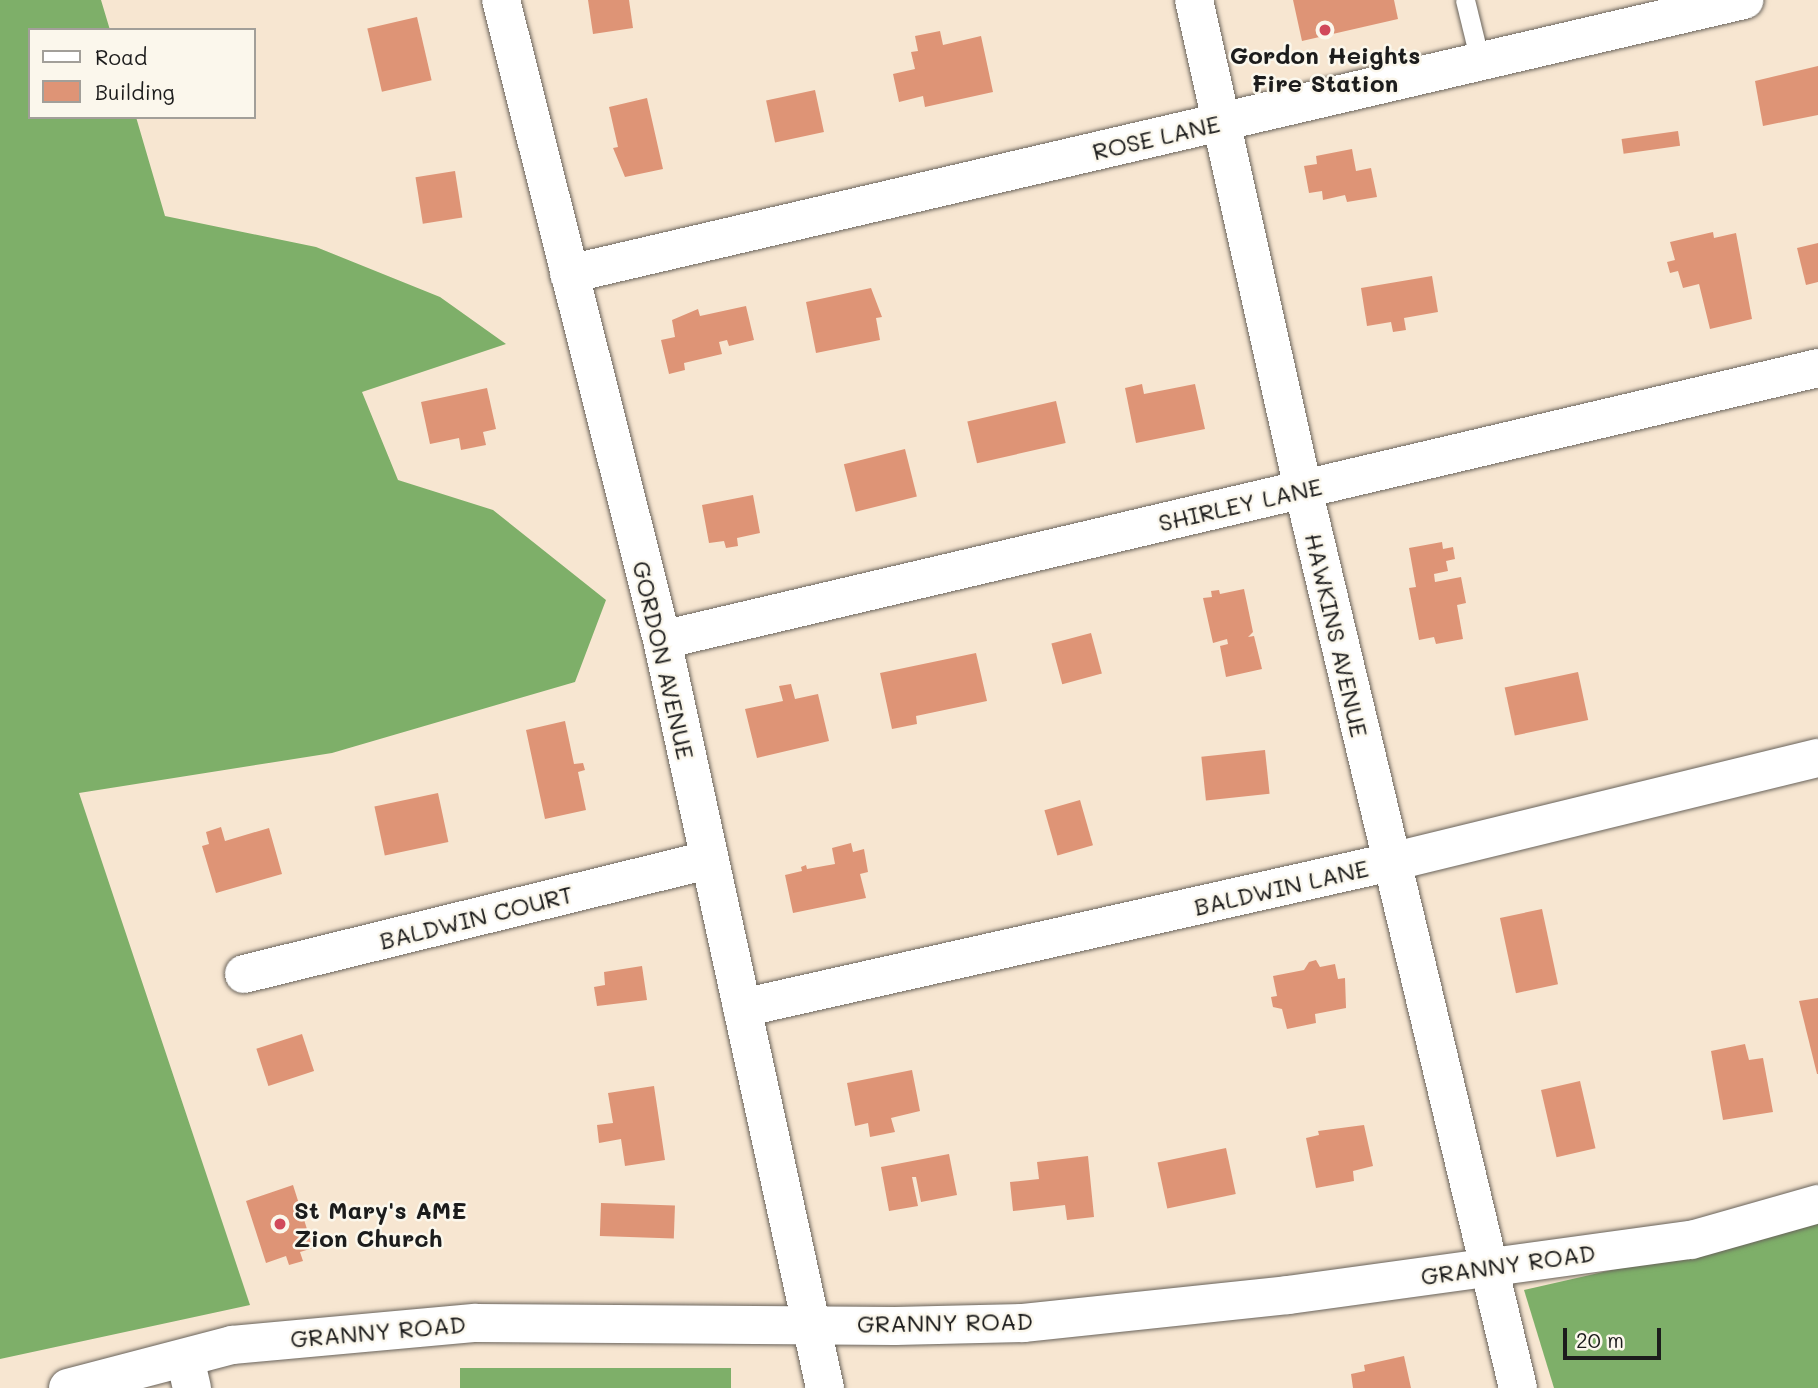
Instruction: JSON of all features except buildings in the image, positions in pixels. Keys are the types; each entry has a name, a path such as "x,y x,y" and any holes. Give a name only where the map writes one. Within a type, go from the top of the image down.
{"street":[{"name":"GORDON AVENUE","path":"501,0 662,640 707,860 825,1388"},
{"name":"HAWKINS AVENUE","path":"1194,0 1303,489 1518,1388"},
{"name":"ROSE LANE","path":"569,274 1744,0"},
{"name":"SHIRLEY LANE","path":"662,640 1818,368"},
{"name":"BALDWIN LANE","path":"742,1007 1391,862 1818,758"},
{"name":"BALDWIN COURT","path":"244,974 707,860"},
{"name":"GRANNY ROAD","path":"68,1388 188,1373 232,1345 476,1323 811,1323 895,1326 1023,1323 1489,1268 1690,1240 1818,1203"}],"lane":[{"path":"1465,0 1480,61"}],"green space":[{"path":"0,0 101,0 109,28 28,28 28,119 137,119 165,216 316,247 440,297 506,344 362,392 398,480 493,510 606,600 575,682 332,753 79,793 250,1305 0,1359"},
{"path":"1818,1223 1818,1388 1554,1388 1524,1290"},
{"path":"460,1368 731,1368 731,1388 460,1388"}],"place":[{"name":"Gordon Heights Fire Station","path":"1325,30"},
{"name":"St Mary's AME Zion Church","path":"280,1224"}]}
